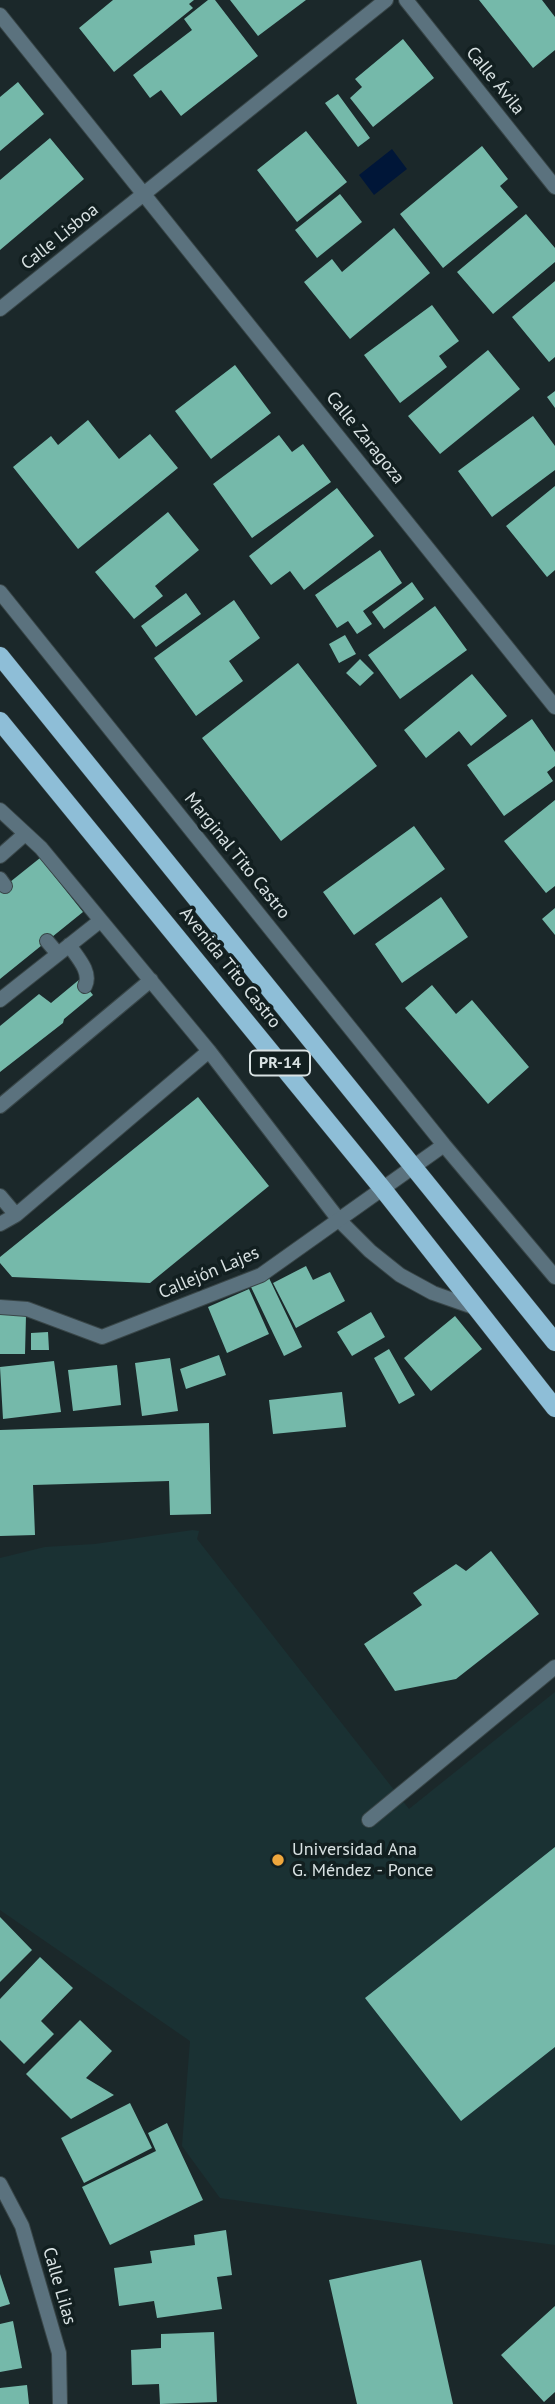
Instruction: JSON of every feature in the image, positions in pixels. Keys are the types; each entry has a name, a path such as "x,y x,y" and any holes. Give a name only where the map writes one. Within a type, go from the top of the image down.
{"main road":[{"name":"Avenida Tito Castro","path":"0,656 555,1342"},
{"name":"Avenida Tito Castro","path":"0,721 382,1188 555,1408"}],"street":[{"path":"144,194 386,0"},
{"name":"Calle Ávila","path":"406,0 555,187"},
{"name":"Calle Zaragoza","path":"0,15 555,707"},
{"name":"Calle Lisboa","path":"0,309 144,194"},
{"name":"Marginal Tito Castro","path":"0,592 444,1145 555,1277"},
{"path":"0,810 41,848 209,1051 340,1220 370,1251 400,1275 433,1293 476,1308"},
{"path":"0,856 25,834"},
{"path":"0,1000 100,921"},
{"path":"47,941 63,949 86,971 85,986"},
{"path":"14,968 25,980"},
{"path":"0,1105 150,980"},
{"path":"0,1224 16,1215 209,1051"},
{"name":"Callejón Lajes","path":"0,1307 27,1309 102,1337 261,1275 444,1145"},
{"path":"0,1196 16,1215"},
{"path":"369,1820 555,1667"},
{"name":"Calle Lilas","path":"0,2184 22,2226 59,2353 60,2404"}],"shaded area":[{"name":"Universidad Ana G. Méndez - Ponce","path":"199,1531 197,1539 409,1809 555,1692 555,2245 220,2198 182,2146 190,2041 0,1910 0,1558 45,1547 95,1544"}],"water":[{"path":"392,149 407,169 374,195 359,175"}],"building":[{"path":"113,0 194,0 189,4 193,8 114,72 79,28"},
{"path":"208,0 215,0 258,56 181,116 161,90 150,98 133,75 192,30 184,19"},
{"path":"230,0 306,0 258,36"},
{"path":"479,0 542,0 555,17 555,50 533,68"},
{"path":"403,39 434,78 373,127 350,98 362,87 355,79"},
{"path":"18,82 44,114 0,151 0,97"},
{"path":"338,94 370,138 358,147 325,103"},
{"path":"306,131 347,182 297,222 257,170"},
{"path":"50,138 84,179 0,250 0,180"},
{"path":"482,146 508,179 500,186 518,207 443,268 400,214"},
{"path":"340,194 362,222 317,258 295,230"},
{"path":"526,214 555,248 555,262 493,314 457,272"},
{"path":"394,228 430,273 350,339 304,282 332,259 342,272"},
{"path":"555,281 555,357 549,362 512,317"},
{"path":"432,305 459,341 439,356 447,367 400,403 364,355"},
{"path":"488,350 520,389 440,454 408,416"},
{"path":"235,365 271,413 211,459 175,411"},
{"path":"555,391 555,408 547,397"},
{"path":"533,416 555,446 555,470 492,517 458,471"},
{"path":"88,420 119,459 150,434 178,468 78,549 13,467 51,436 58,445"},
{"path":"279,435 292,452 303,444 331,482 252,538 213,484"},
{"path":"555,486 555,570 547,577 506,526"},
{"path":"337,488 374,536 304,590 290,571 271,585 249,556"},
{"path":"168,512 199,550 155,586 163,596 134,619 95,572"},
{"path":"380,550 402,583 363,611 372,624 357,634 348,621 337,628 315,595"},
{"path":"412,582 424,599 384,629 372,612"},
{"path":"186,593 201,614 156,647 141,626"},
{"path":"234,600 260,638 229,661 243,681 196,716 154,658"},
{"path":"435,606 467,650 400,699 368,655"},
{"path":"345,635 356,654 339,663 329,644"},
{"path":"360,659 374,673 360,686 346,673"},
{"path":"298,663 377,766 281,841 202,738"},
{"path":"472,674 507,716 471,746 459,731 426,758 404,730"},
{"path":"532,719 555,752 555,766 547,772 553,781 504,816 467,765"},
{"path":"555,800 555,886 546,893 504,841"},
{"path":"414,826 445,869 354,935 323,892"},
{"path":"40,858 83,912 0,979 0,890"},
{"path":"441,897 468,937 402,983 375,944"},
{"path":"555,908 555,935 542,919"},
{"path":"80,979 93,995 64,1019 63,1023 0,1072 0,1026 39,994 51,1003"},
{"path":"432,985 456,1014 472,1000 529,1067 488,1104 405,1008"},
{"path":"198,1097 269,1186 150,1283 12,1277 0,1263 0,1257"},
{"path":"306,1266 313,1280 330,1272 345,1301 296,1328 273,1283"},
{"path":"269,1278 302,1347 284,1356 251,1287"},
{"path":"249,1289 269,1334 227,1353 208,1307"},
{"path":"371,1312 385,1337 352,1356 337,1332"},
{"path":"0,1314 26,1315 25,1354 0,1354"},
{"path":"455,1316 482,1349 431,1391 404,1358"},
{"path":"48,1332 49,1350 31,1350 31,1333"},
{"path":"389,1349 415,1395 399,1404 374,1358"},
{"path":"219,1355 226,1375 186,1389 180,1369"},
{"path":"170,1358 178,1411 142,1416 135,1363"},
{"path":"54,1361 61,1412 3,1419 0,1367"},
{"path":"117,1365 121,1405 73,1411 68,1370"},
{"path":"342,1392 346,1427 273,1434 269,1400"},
{"path":"209,1423 211,1514 170,1515 169,1481 33,1485 35,1535 0,1536 0,1430"},
{"path":"491,1551 539,1614 456,1679 395,1691 364,1644 422,1605 413,1593 456,1564 466,1571"},
{"path":"555,1847 555,2047 461,2121 365,1998"},
{"path":"0,1917 32,1950 0,1982"},
{"path":"40,1957 73,1988 41,2021 54,2034 24,2064 0,2040 0,1999"},
{"path":"80,2020 112,2051 86,2078 114,2095 71,2119 26,2074"},
{"path":"130,2103 152,2148 84,2183 61,2138"},
{"path":"167,2123 203,2200 110,2245 82,2187 156,2151 148,2133"},
{"path":"226,2230 232,2275 217,2277 222,2309 157,2318 154,2301 119,2306 114,2268 152,2263 150,2251 195,2245 194,2235"},
{"path":"421,2260 453,2404 357,2404 329,2280"},
{"path":"0,2274 10,2304 0,2307"},
{"path":"555,2306 555,2392 544,2402 501,2355"},
{"path":"13,2321 22,2368 0,2372 0,2324"},
{"path":"214,2332 217,2402 160,2404 159,2384 132,2385 131,2350 161,2348 161,2334"},
{"path":"27,2385 29,2404 0,2404 0,2388"}],"place":[{"name":"Universidad Ana G. Méndez - Ponce","path":"278,1860"}]}
